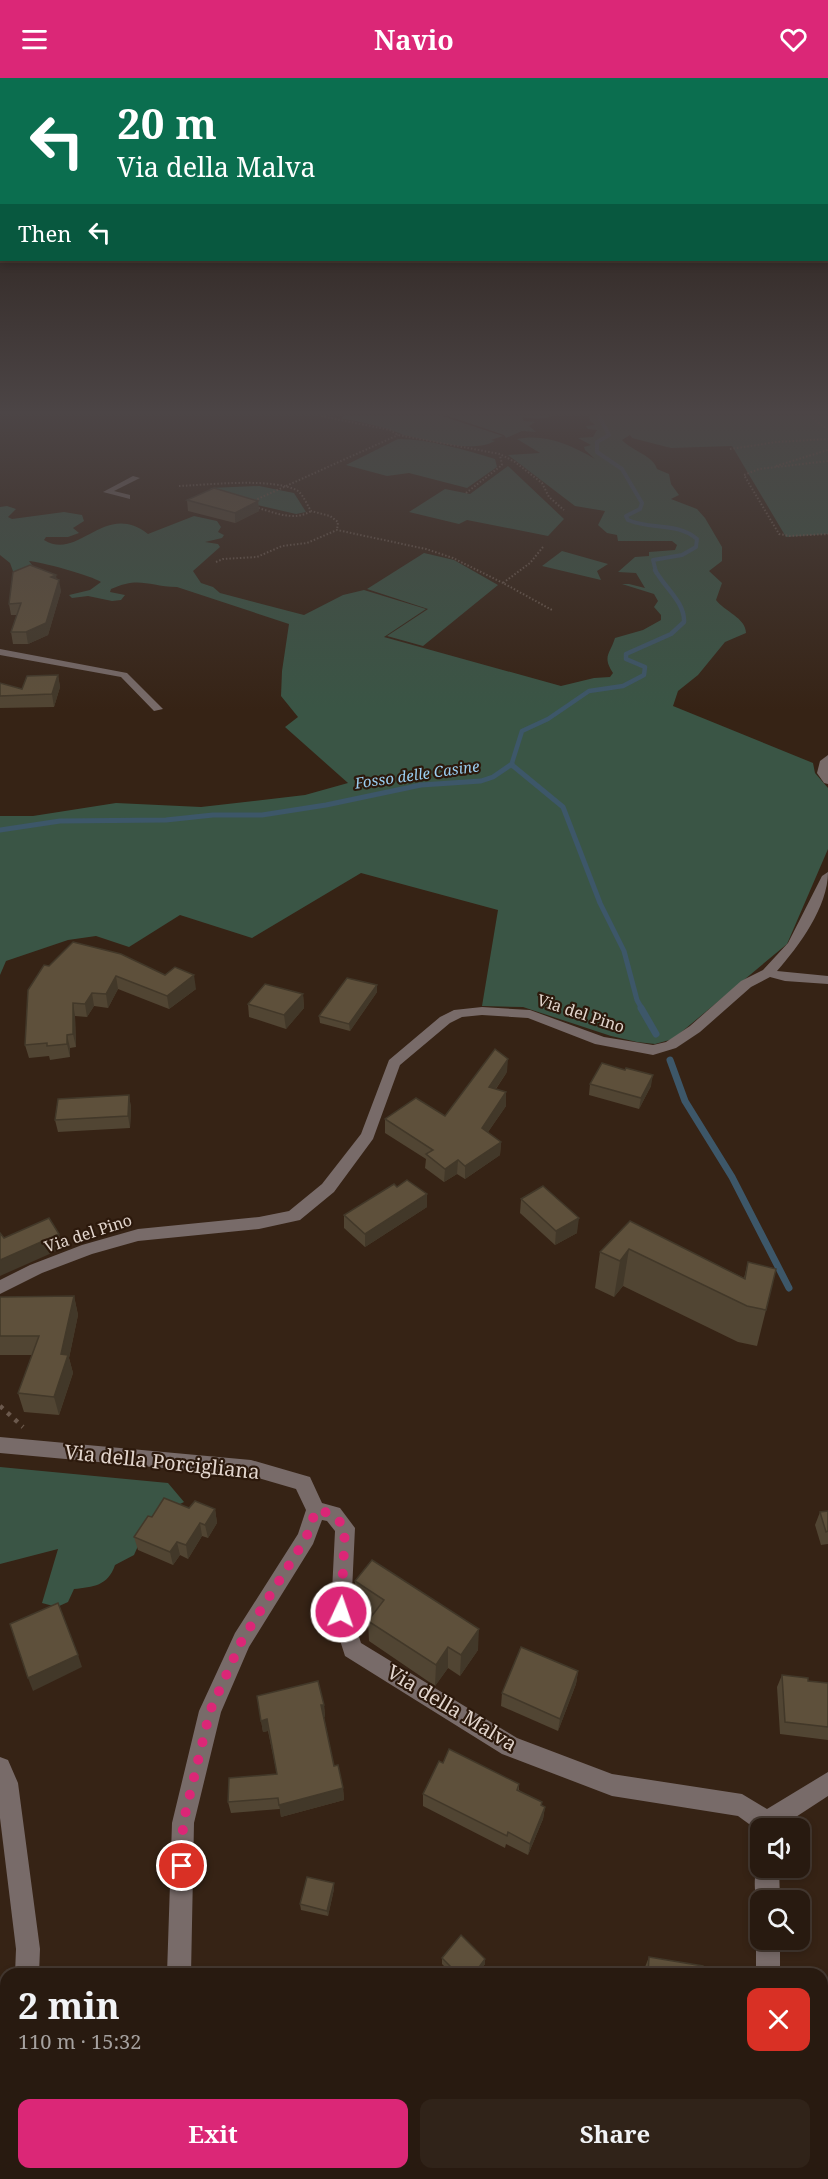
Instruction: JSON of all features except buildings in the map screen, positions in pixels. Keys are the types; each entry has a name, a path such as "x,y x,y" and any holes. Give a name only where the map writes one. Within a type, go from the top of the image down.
{"street":[{"path":"0,652 124,675 158,709"},
{"path":"828,758 822,773 828,781"},
{"name":"Via del Pino","path":"0,1288 36,1269 138,1234 259,1223 294,1216 328,1188 368,1135 394,1063 445,1020 459,1013 482,1011 530,1014 600,1041 653,1050 671,1045 695,1029 746,984 768,973 794,944 828,876"},
{"path":"768,973 785,977 828,980"},
{"name":"Via della Porcigliana","path":"0,1445 251,1468 303,1483 316,1510"},
{"path":"180,1968 183,1823 210,1711 242,1640 306,1538 316,1510"},
{"name":"Via della Malva","path":"316,1510 333,1514 345,1528 341,1612 352,1649 510,1746 612,1785 742,1805 757,1818"},
{"path":"0,1768 7,1783 28,1949 27,1968"},
{"path":"778,1818 828,1783"},
{"path":"768,1950 768,1968"}],"path":[{"path":"285,514 296,517 308,514"},
{"path":"323,514 338,522 337,530"},
{"path":"767,514 779,534 790,536 828,534"},
{"path":"216,562 223,559 257,557 282,546 307,543 337,530 453,558 552,610"},
{"path":"503,583 530,563 543,547"},
{"path":"0,1406 26,1430"}],"green space":[{"path":"0,514 11,514 8,517 12,519 49,514 82,515 84,521 73,528 79,533 68,537 46,537 44,540 57,545 69,544 105,527 118,524 132,525 148,534 194,516 217,521 221,527 218,532 224,535 222,538 205,542 218,544 220,547 193,571 201,583 213,587 220,593 304,615 343,595 364,590 426,609 384,637 561,686 594,678 610,677 613,673 607,659 615,638 643,630 661,620 661,615 654,607 658,601 654,594 622,584 645,588 636,573 618,572 635,557 649,556 649,552 675,550 677,545 672,541 618,541 617,535 607,533 598,525 603,514 701,514 705,518 722,547 722,561 709,571 722,583 716,600 739,619 746,633 725,642 698,675 678,691 673,706 813,763 815,773 828,788 828,849 787,944 673,1039 655,1044 637,1042 611,1036 523,1007 482,1006 498,910 361,873 252,938 180,915 129,947 96,936 68,940 6,961 0,975 0,816 33,816 116,803 201,807 305,795 348,783 285,727 298,717 281,696 289,624 177,587 137,582 111,589 110,592 125,595 121,600 112,601 88,596 72,598 69,595 90,590 101,582 65,569 29,561 35,569 14,574 10,563 0,555"},
{"path":"418,514 559,514 564,519 548,536 467,520 459,524"},
{"path":"772,514 828,514 828,534 786,537"},
{"path":"562,551 608,564 597,571 601,580 542,566"},
{"path":"424,553 454,560 498,585 423,646 387,636 428,609 367,589"},
{"path":"0,1467 168,1483 184,1502 150,1519 134,1555 115,1565 104,1581 93,1586 74,1589 68,1602 57,1607 42,1603 58,1549 0,1564"}],"waterway":[{"name":"Fosso delle Casine","path":"630,514 626,516 628,520 681,530 697,539 696,547 682,555 653,560 656,571"},
{"name":"Fosso delle Casine","path":"512,764 522,731 548,719 589,691 623,686 644,675 645,667 626,659 626,654 671,634 684,622 678,601 656,571"},
{"name":"Fosso delle Casine","path":"0,830 60,821 166,820 213,815 262,815 326,805 421,785 481,781 493,777 512,764"},
{"path":"512,765 563,807 600,903 624,951 637,1000 642,1009"},
{"path":"641,1008 656,1034"},
{"path":"670,1060 685,1101 732,1177 789,1288"}],"route":[{"path":"182,1866 183,1823 210,1711 242,1640 306,1538 316,1510 333,1514 345,1528 341,1612"}]}
